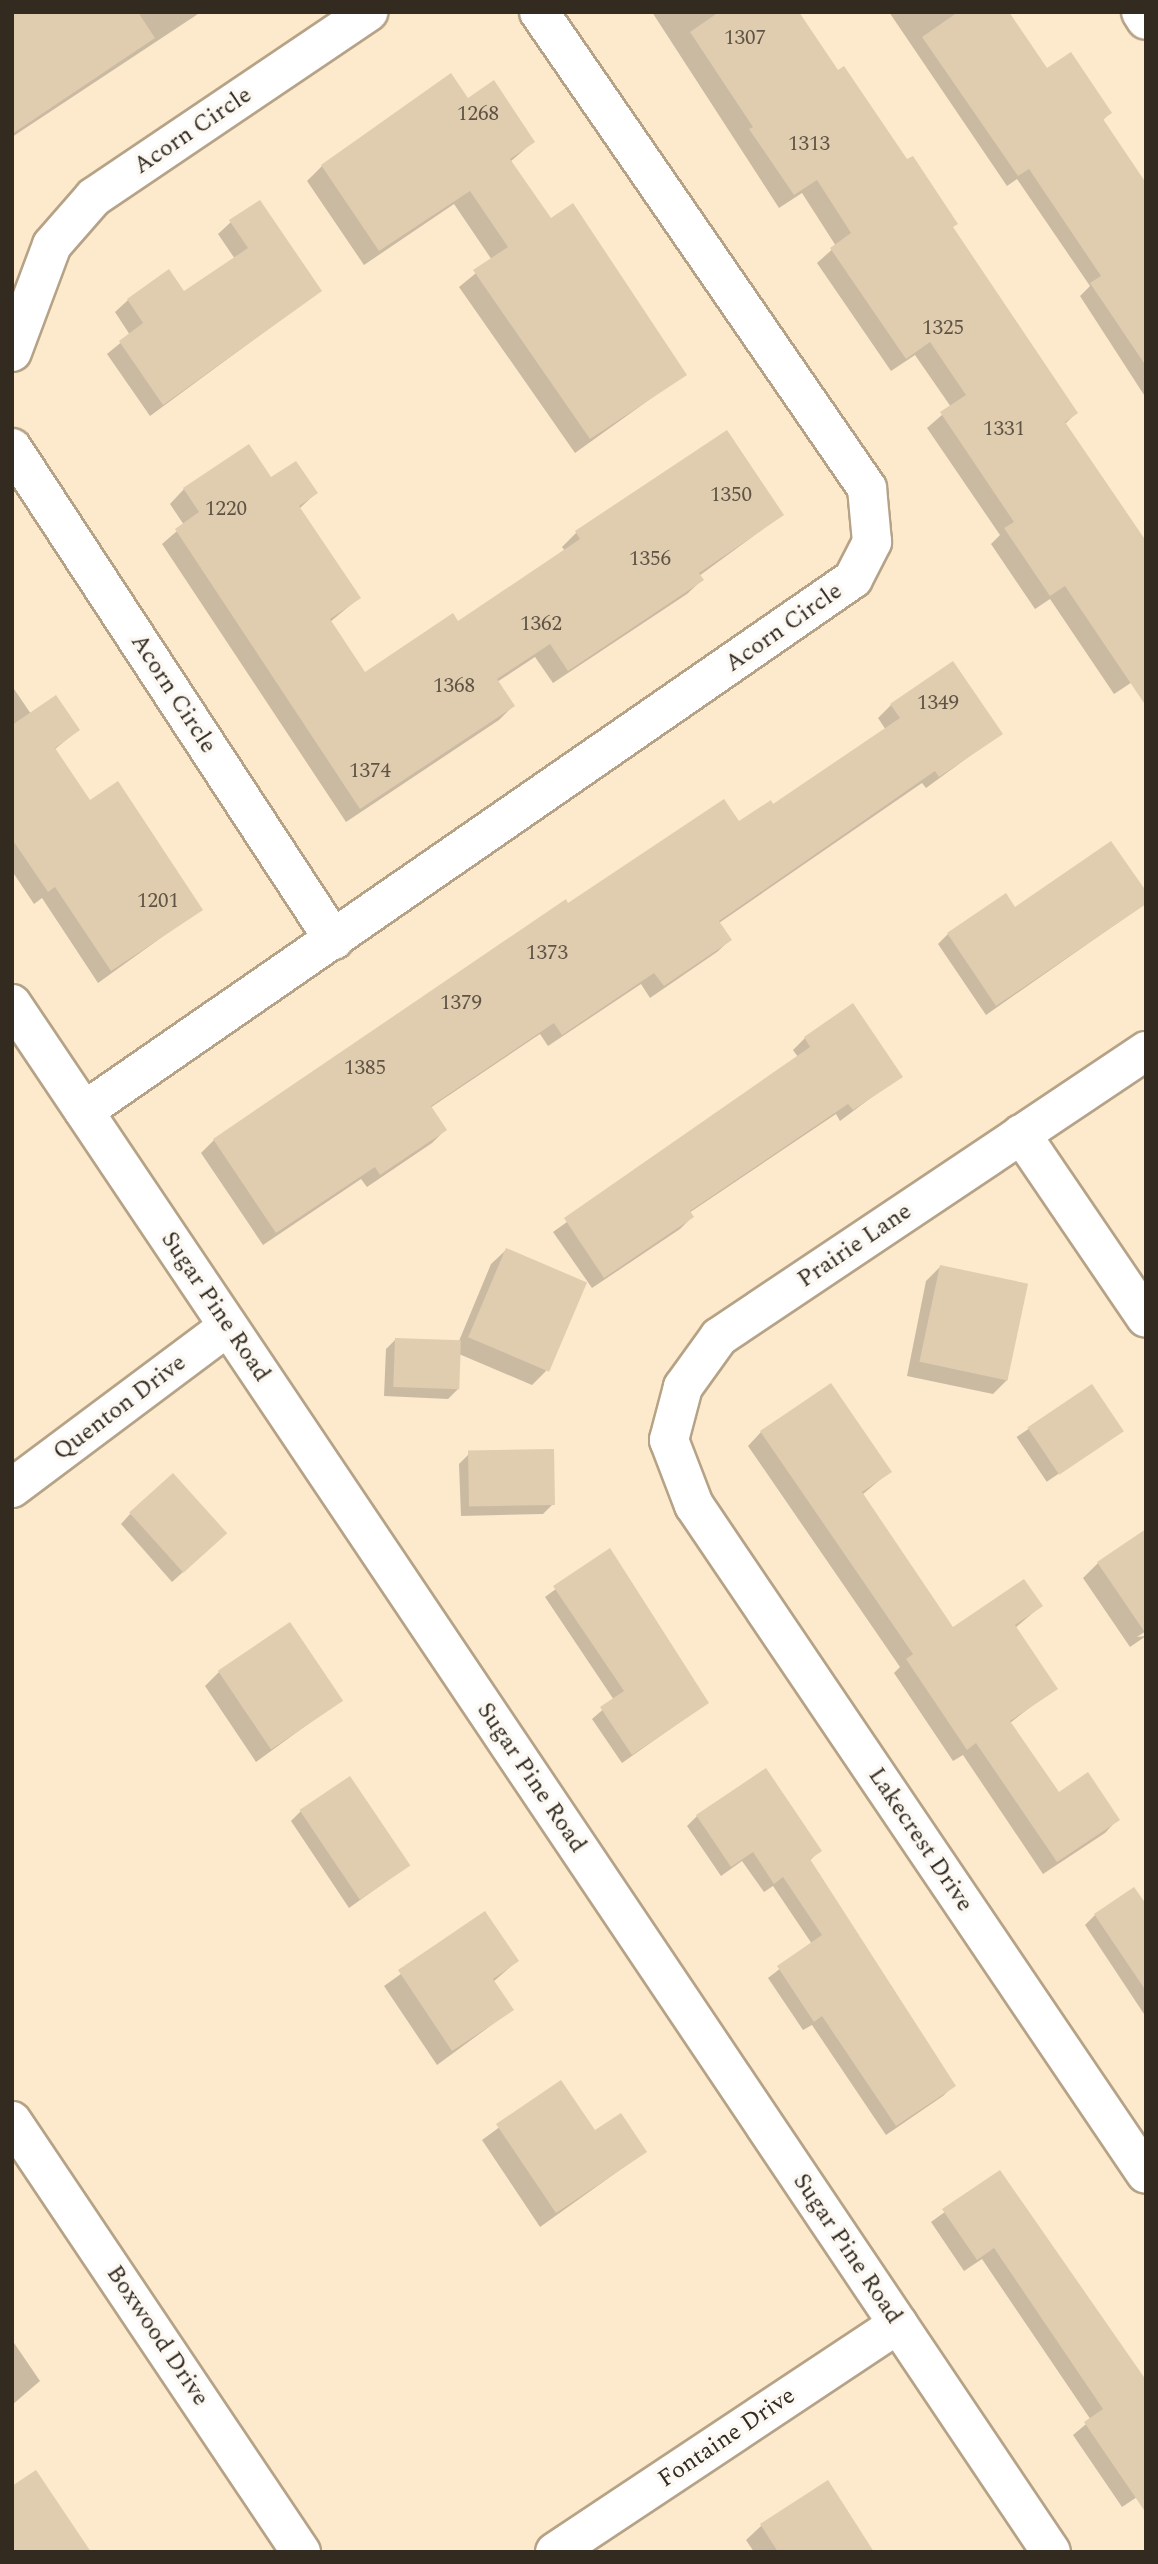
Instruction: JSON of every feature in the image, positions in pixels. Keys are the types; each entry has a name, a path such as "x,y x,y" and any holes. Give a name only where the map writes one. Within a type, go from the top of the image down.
{"street":[{"name":"Acorn Circle","path":"12,352 51,245 94,197 369,12"},
{"name":"Acorn Circle","path":"84,1111 853,579 872,542 867,488 539,12"},
{"path":"1141,12 1146,20"},
{"name":"Acorn Circle","path":"12,448 334,940"},
{"name":"Sugar Pine Road","path":"12,1003 1051,2552"},
{"name":"Prairie Lane","path":"694,1505 670,1440 683,1387 719,1337 1146,1052"},
{"path":"1020,1134 1146,1318"},
{"name":"Quenton Drive","path":"12,1488 227,1327"},
{"name":"Lakecrest Drive","path":"694,1505 1146,2174"},
{"name":"Boxwood Drive","path":"12,2121 301,2552"},
{"name":"Fontaine Drive","path":"555,2552 898,2324"}],"building":[{"path":"12,12 138,12 155,38 12,134"},
{"path":"719,12 799,12 838,70 844,66 907,159 913,156 958,224 953,227 1078,413 1065,422 1146,541 1146,706 1065,586 1050,596 1004,528 1014,522 940,412 966,395 930,342 906,359 830,248 851,233 817,180 794,195 749,129 753,127 690,32"},
{"path":"958,12 1009,12 1047,68 1071,52 1112,113 1103,119 1146,183 1146,366 1090,283 1101,276 1029,169 1018,176 922,37"},
{"path":"451,73 468,98 494,80 535,142 510,159 551,218 573,203 687,375 590,439 473,270 508,247 470,191 379,251 321,165"},
{"path":"260,200 322,291 163,405 119,341 143,323 127,299 169,269 184,291 248,248 229,220"},
{"path":"727,430 784,515 699,573 704,580 568,671 550,644 497,679 515,706 360,809 175,529 199,512 183,488 249,444 271,477 296,461 318,493 299,506 361,598 330,619 365,672 453,613 458,621 580,539 575,531"},
{"path":"953,661 1003,734 939,777 935,771 719,921 732,940 664,986 654,973 562,1035 554,1023 431,1106 447,1130 380,1175 375,1167 276,1233 213,1139 566,899 568,903 724,799 739,821 771,800 773,804 900,718 890,704"},
{"path":"56,695 80,730 55,748 90,800 118,781 203,910 111,971 55,887 48,892 12,839 12,725"},
{"path":"1111,841 1146,891 1146,904 996,1006 947,933 1006,893 1015,907"},
{"path":"853,1003 903,1077 853,1110 848,1104 690,1211 694,1217 604,1278 564,1218 810,1047 804,1037"},
{"path":"506,1248 587,1282 549,1372 468,1337"},
{"path":"940,1265 1028,1284 1007,1381 919,1362"},
{"path":"395,1338 461,1340 459,1389 393,1387"},
{"path":"831,1383 892,1472 862,1492 953,1627 1024,1579 1043,1606 1015,1625 1058,1689 1010,1721 1059,1792 1088,1772 1120,1820 1057,1862 976,1743 967,1750 906,1659 913,1654 760,1431"},
{"path":"1092,1384 1124,1431 1059,1475 1027,1428"},
{"path":"554,1449 555,1505 469,1506 468,1451"},
{"path":"173,1473 227,1533 183,1573 129,1512"},
{"path":"1146,1529 1146,1634 1097,1562"},
{"path":"610,1548 709,1703 632,1755 600,1707 624,1691 553,1586"},
{"path":"290,1622 343,1701 271,1749 218,1671"},
{"path":"766,1768 822,1851 810,1859 956,2086 896,2126 822,2016 814,2022 777,1966 822,1935 783,1877 774,1884 753,1852 731,1867 696,1815"},
{"path":"350,1776 410,1866 360,1900 299,1810"},
{"path":"1134,1887 1146,1904 1146,1991 1094,1914"},
{"path":"485,1911 519,1961 493,1979 514,2010 452,2051 398,1970"},
{"path":"561,2080 595,2130 621,2113 647,2152 556,2213 496,2124"},
{"path":"1000,2170 1146,2380 1146,2513 1084,2422 1103,2409 994,2248 977,2260 942,2209"},
{"path":"36,2470 91,2552 12,2552 12,2486"},
{"path":"828,2480 874,2552 778,2552 760,2524"}]}
